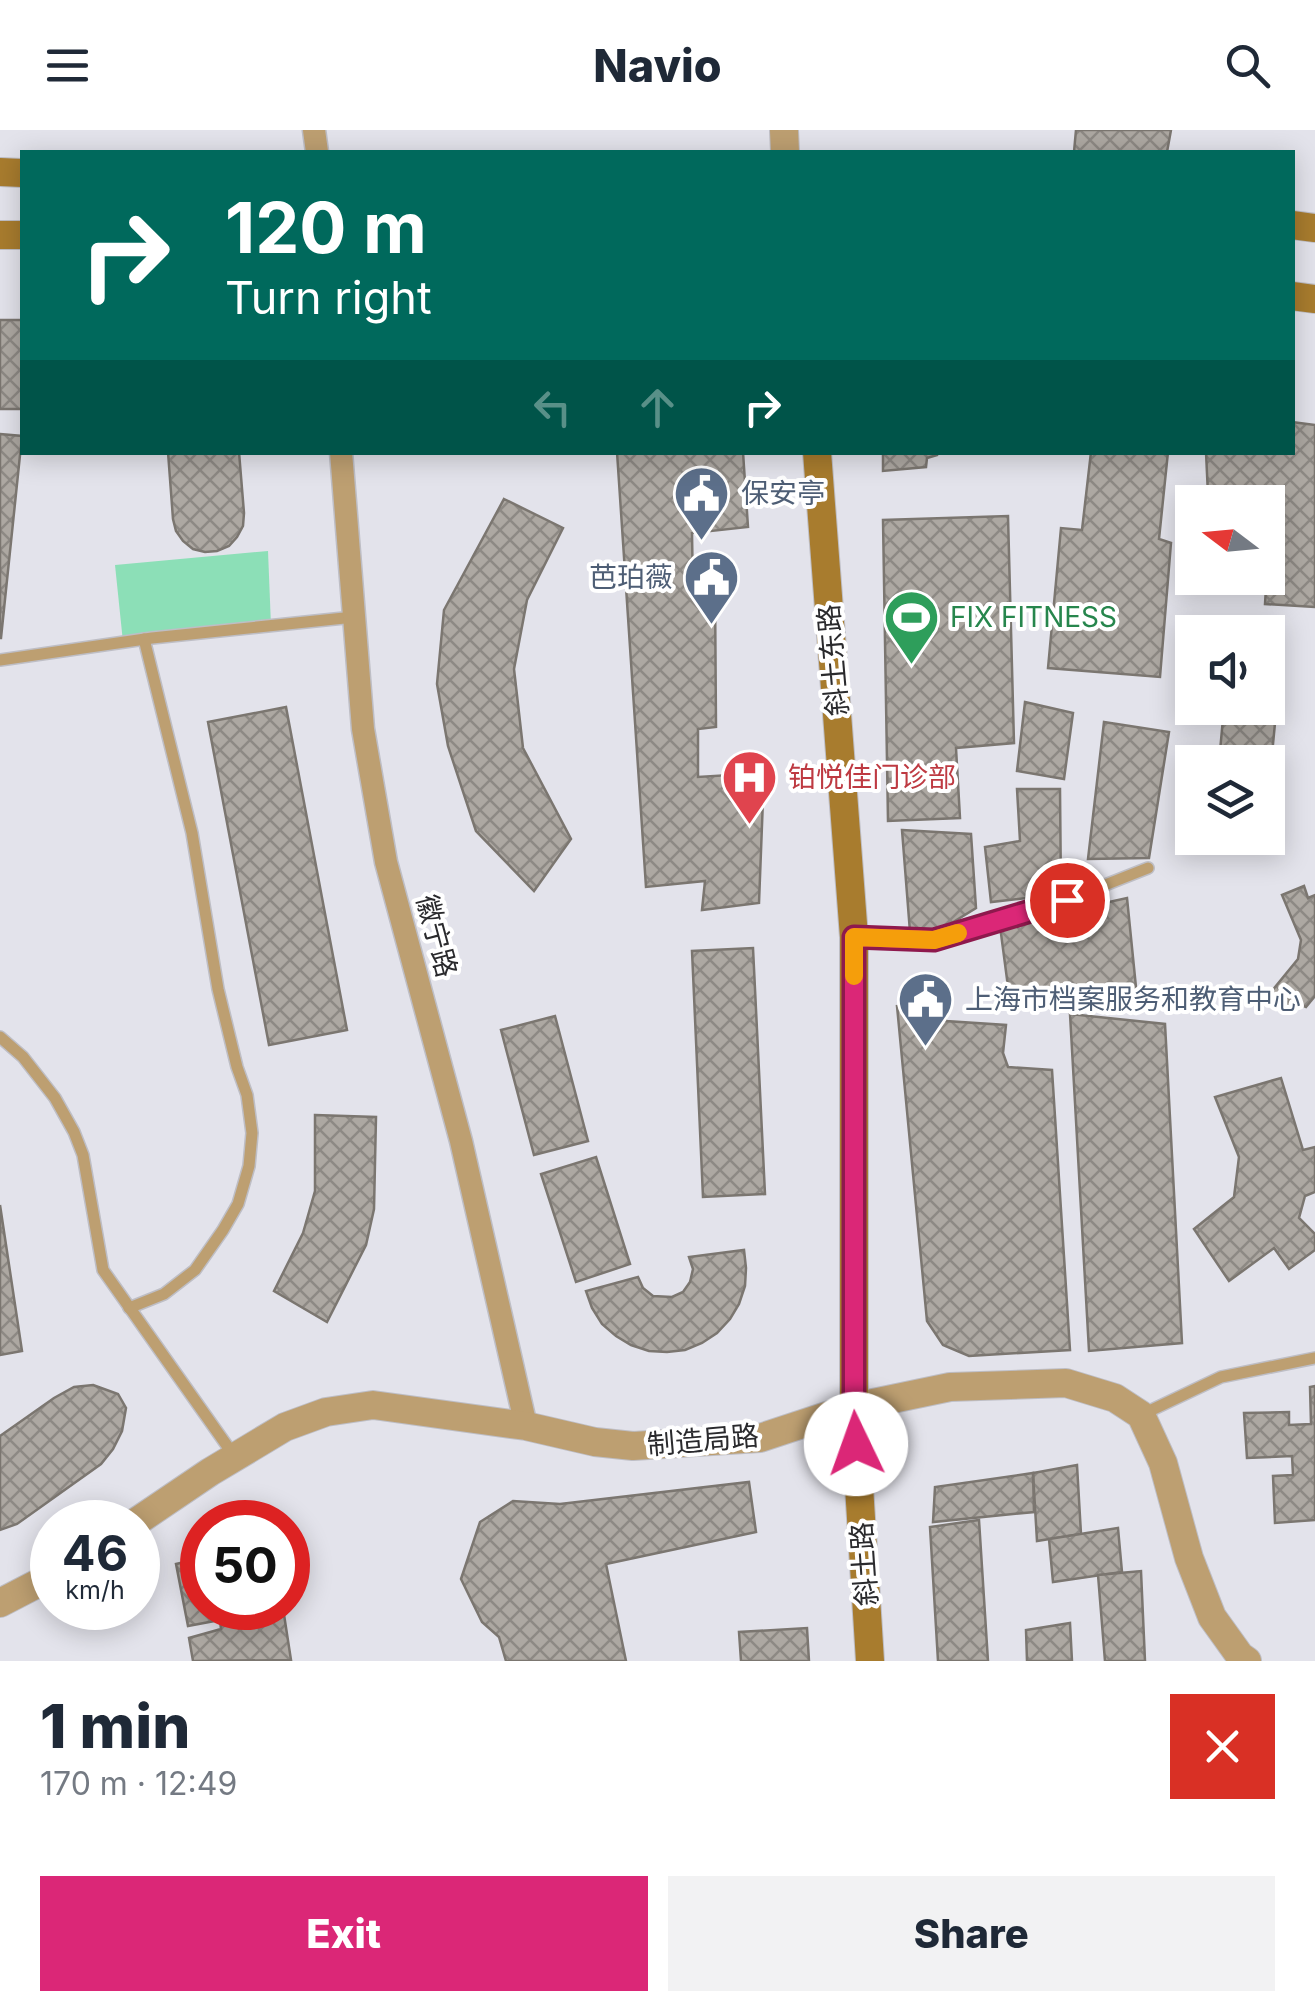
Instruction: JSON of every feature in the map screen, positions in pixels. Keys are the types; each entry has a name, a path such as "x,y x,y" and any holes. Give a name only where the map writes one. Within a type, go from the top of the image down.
{"main road":[{"name":"斜土东路","path":"816,455 854,937 854,1407"},
{"name":"斜土路","path":"854,1407 870,1661"}],"street":[{"name":"徽宁路","path":"340,455 363,729 386,862 460,1142 526,1426"},
{"name":"制造局路","path":"160,1506 285,1426 326,1412 373,1406 526,1426 595,1442 633,1446 760,1438 854,1407 950,1388 1066,1383 1115,1398 1141,1415"},
{"path":"1141,1415 1163,1463 1190,1558 1212,1617 1247,1661"},
{"path":"0,1603 30,1587"}],"lane":[{"path":"0,660 144,638 354,618"},
{"path":"129,1308 164,1294 195,1270 238,1204 249,1166 252,1133 247,1095 218,989 192,833 144,638"},
{"path":"854,937 934,940 1067,900 1148,868"},
{"path":"0,1037 44,1084 74,1132 83,1155 103,1270 235,1457"},
{"path":"1141,1415 1220,1377 1315,1358"}],"green space":[{"path":"268,551 271,626 123,642 115,565"}],"building":[{"path":"1076,130 1171,130 1167,150 1074,150"},
{"path":"0,320 20,320 20,409 0,409"},
{"path":"1295,422 1315,425 1315,607 1265,604 1266,595 1285,595 1285,485 1208,485 1206,455 1295,455"},
{"path":"0,434 20,436 20,455 0,638"},
{"path":"168,455 239,455 243,526 229,546 205,552 193,549 176,531"},
{"path":"617,455 743,455 748,527 692,533 693,592 715,587 716,727 698,729 698,777 764,773 759,903 702,910 705,881 646,887"},
{"path":"883,455 937,455 927,458 926,467 883,471"},
{"path":"1091,455 1168,455 1159,539 1171,543 1160,677 1048,668 1061,528 1082,530"},
{"path":"504,499 563,528 527,600 514,669 523,748 571,839 534,891 476,831 448,746 437,684 444,610"},
{"path":"1008,516 1014,743 956,748 960,818 888,821 883,520"},
{"path":"1025,702 1073,713 1064,779 1017,771"},
{"path":"286,707 347,1030 269,1045 208,722"},
{"path":"1104,722 1169,732 1149,858 1088,859"},
{"path":"1222,725 1275,725 1273,745 1221,745"},
{"path":"1017,789 1060,789 1061,894 991,902 985,847 1020,841"},
{"path":"902,830 971,834 976,908 937,932 910,932"},
{"path":"1304,886 1308,898 1315,895 1315,996 1306,1007 1296,1003 1290,1010 1267,997 1298,959 1301,940 1282,895"},
{"path":"1127,898 1137,997 1010,1002 1000,926"},
{"path":"753,948 765,1194 703,1197 692,951"},
{"path":"944,1001 946,1021 1006,1025 1003,1053 1008,1067 1052,1070 1070,1350 969,1356 943,1345 927,1321 897,1006"},
{"path":"1070,1014 1165,1024 1182,1343 1089,1351"},
{"path":"555,1016 588,1141 534,1155 501,1030"},
{"path":"1281,1078 1303,1150 1315,1147 1315,1192 1305,1196 1299,1218 1315,1234 1315,1250 1289,1269 1274,1248 1229,1281 1194,1229 1234,1197 1239,1157 1215,1097"},
{"path":"315,1115 376,1117 374,1209 366,1245 327,1322 274,1291 303,1233 315,1191"},
{"path":"596,1157 630,1264 576,1282 541,1174"},
{"path":"0,1205 22,1351 0,1355"},
{"path":"744,1250 745,1286 739,1304 717,1333 685,1350 649,1351 631,1345 602,1324 586,1291 638,1277 653,1296 672,1297 683,1292 690,1282 693,1269 689,1257"},
{"path":"93,1385 118,1394 126,1408 122,1431 113,1449 101,1464 51,1500 30,1500 30,1515 0,1530 0,1436 74,1387"},
{"path":"1315,1386 1315,1520 1275,1523 1273,1476 1293,1475 1292,1456 1247,1458 1244,1413 1289,1412 1289,1425 1311,1424 1310,1387"},
{"path":"1077,1465 1081,1534 1037,1541 1033,1473"},
{"path":"1033,1473 1034,1512 933,1522 935,1487"},
{"path":"749,1482 756,1532 606,1564 626,1661 506,1661 499,1637 482,1622 461,1579 480,1522 513,1501 560,1504"},
{"path":"979,1520 988,1661 938,1661 930,1527"},
{"path":"1118,1528 1122,1572 1053,1582 1049,1539"},
{"path":"1141,1571 1145,1661 1105,1661 1098,1575"},
{"path":"1070,1623 1072,1661 1027,1661 1026,1630"},
{"path":"807,1628 809,1661 741,1661 739,1632"},
{"path":"217,1630 286,1630 291,1660 193,1661 189,1638"}],"slow traffic":[{"path":"854,976 854,937 934,940 958,933"}],"place":[{"name":"保安亭","path":"702,542"},
{"name":"芭珀薇","path":"712,626"},
{"name":"FIX FITNESS","path":"911,666"},
{"name":"铂悦佳门诊部","path":"749,826"},
{"name":"上海市档案服务和教育中心","path":"926,1048"}],"route":[{"path":"856,1444 854,937 934,940 1067,900"}]}
